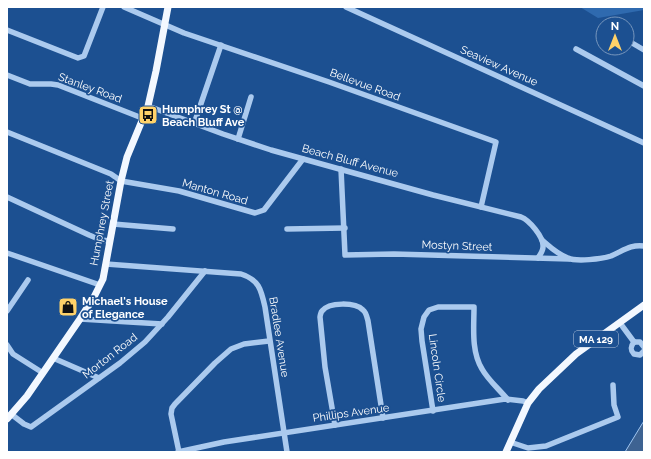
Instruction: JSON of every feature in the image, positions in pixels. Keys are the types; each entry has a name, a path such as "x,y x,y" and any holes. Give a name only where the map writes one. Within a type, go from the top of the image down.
{"main road":[{"name":"Humphrey Street","path":"9,416 27,396 43,373 80,319 100,285 106,264 121,181 127,157 148,106 168,7"},
{"name":"MA 129","path":"506,452 528,403 539,389 576,354 644,305"}],"street":[{"path":"7,30 78,58 84,56 104,7"},
{"name":"Bellevue Road","path":"124,7 221,45 496,142 481,207"},
{"name":"Seaview Avenue","path":"346,7 644,143"},
{"path":"194,124 221,45"},
{"path":"635,45 644,50"},
{"path":"576,49 644,86"},
{"name":"Stanley Road","path":"7,75 30,84 58,85 142,118"},
{"path":"238,139 250,97"},
{"name":"Beach Bluff Avenue","path":"148,106 194,124 303,159 526,219 552,249 569,259"},
{"path":"7,132 111,174 121,181"},
{"name":"Manton Road","path":"121,181 179,191 255,213 264,210 303,159"},
{"path":"287,229 345,228 341,169"},
{"path":"7,197 89,235 101,240 110,241"},
{"path":"113,224 173,229"},
{"name":"Mostyn Street","path":"345,228 345,255 394,254 569,259"},
{"path":"538,258 542,253 544,246 542,239"},
{"path":"569,259 603,258 634,245 644,246"},
{"path":"7,253 100,285"},
{"name":"Bradlee Avenue","path":"106,264 241,274 255,281 261,291 287,452"},
{"name":"Morton Road","path":"9,416 31,427 120,363 145,342 162,324 205,271"},
{"path":"7,311 28,280"},
{"path":"335,425 325,367 320,321 322,312 332,306 341,304 352,304 365,311 368,321 383,418"},
{"name":"Lincoln Circle","path":"433,411 421,329 424,316 429,310 438,307 474,307 474,334 478,361 482,369 508,400"},
{"path":"80,319 162,324"},
{"path":"620,323 634,342"},
{"path":"179,452 171,414 172,408 175,404 215,362 231,349 244,344 269,341"},
{"path":"634,342 640,342 644,347"},
{"path":"634,342 631,348 634,354 640,355 644,351"},
{"path":"7,345 13,354 43,373"},
{"path":"53,358 99,378"},
{"path":"510,442 528,448 546,446 618,416 614,405 613,385"},
{"name":"Phillips Avenue","path":"179,452 213,444 508,400 523,401 528,403"}],"shaded area":[{"path":"580,7 644,7 644,10 610,16 595,16"},
{"path":"644,421 644,452 625,452 642,424"}],"place":[{"name":"Humphrey St @ Beach Bluff Ave","path":"148,115"},
{"name":"Michael's House of Elegance","path":"68,307"}]}
